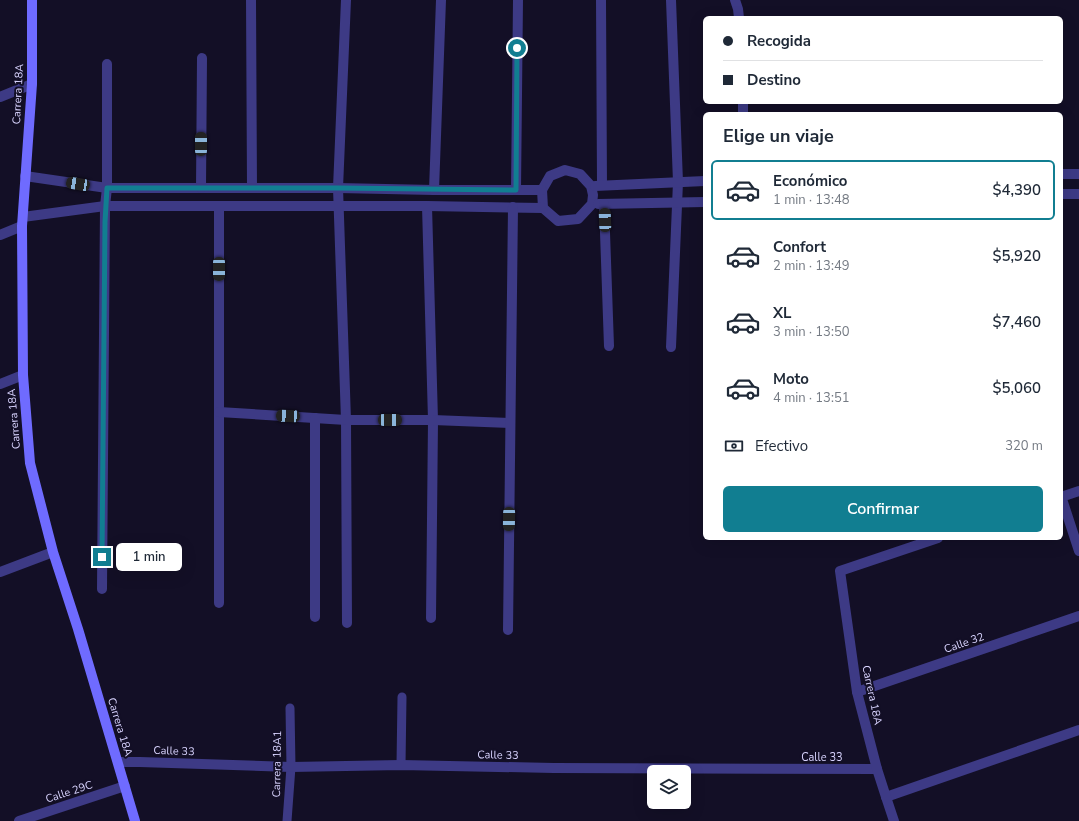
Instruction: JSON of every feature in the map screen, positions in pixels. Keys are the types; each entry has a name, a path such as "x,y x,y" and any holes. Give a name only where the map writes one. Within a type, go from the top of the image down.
{"main road":[{"name":"Carrera 18A","path":"32,0 32,84 22,222 22,375 30,464 53,552 126,786 135,821"}],"street":[{"path":"251,0 252,188"},
{"path":"346,0 338,188 340,206 346,420 347,624"},
{"path":"434,190 441,0"},
{"path":"516,190 518,0"},
{"path":"601,0 602,185"},
{"path":"671,0 678,182 672,346"},
{"path":"735,0 739,16"},
{"path":"201,188 202,58"},
{"path":"102,589 107,64"},
{"path":"0,97 32,84"},
{"path":"0,235 22,222 105,206 513,207 543,208 558,221 578,220 592,204 593,195 591,186 580,174 565,170 550,176 542,190 543,208"},
{"path":"1063,174 1079,174"},
{"path":"25,176 107,188 542,190"},
{"path":"591,186 703,181"},
{"path":"1063,194 1079,194"},
{"path":"592,204 703,202"},
{"path":"604,204 609,346"},
{"path":"219,206 219,603"},
{"path":"427,206 433,420 431,618"},
{"path":"508,630 513,207"},
{"path":"0,384 22,375"},
{"path":"219,412 346,420 433,420 510,423"},
{"path":"315,617 316,418"},
{"path":"1063,495 1079,491"},
{"path":"1063,502 1079,551"},
{"name":"Carrera 18A","path":"894,821 877,769 856,692 840,571 932,540"},
{"path":"0,572 53,552"},
{"name":"Calle 32","path":"856,692 1079,616"},
{"path":"886,797 1079,730"},
{"name":"Calle 33","path":"118,762 291,767 401,765 554,768 877,769"},
{"name":"Calle 29C","path":"19,821 126,786"}],"lane":[{"path":"401,765 402,697"},
{"name":"Carrera 18A1","path":"287,821 291,767 290,708"}],"route":[{"path":"102,557 105,206 107,188 516,190 517,48"}]}
